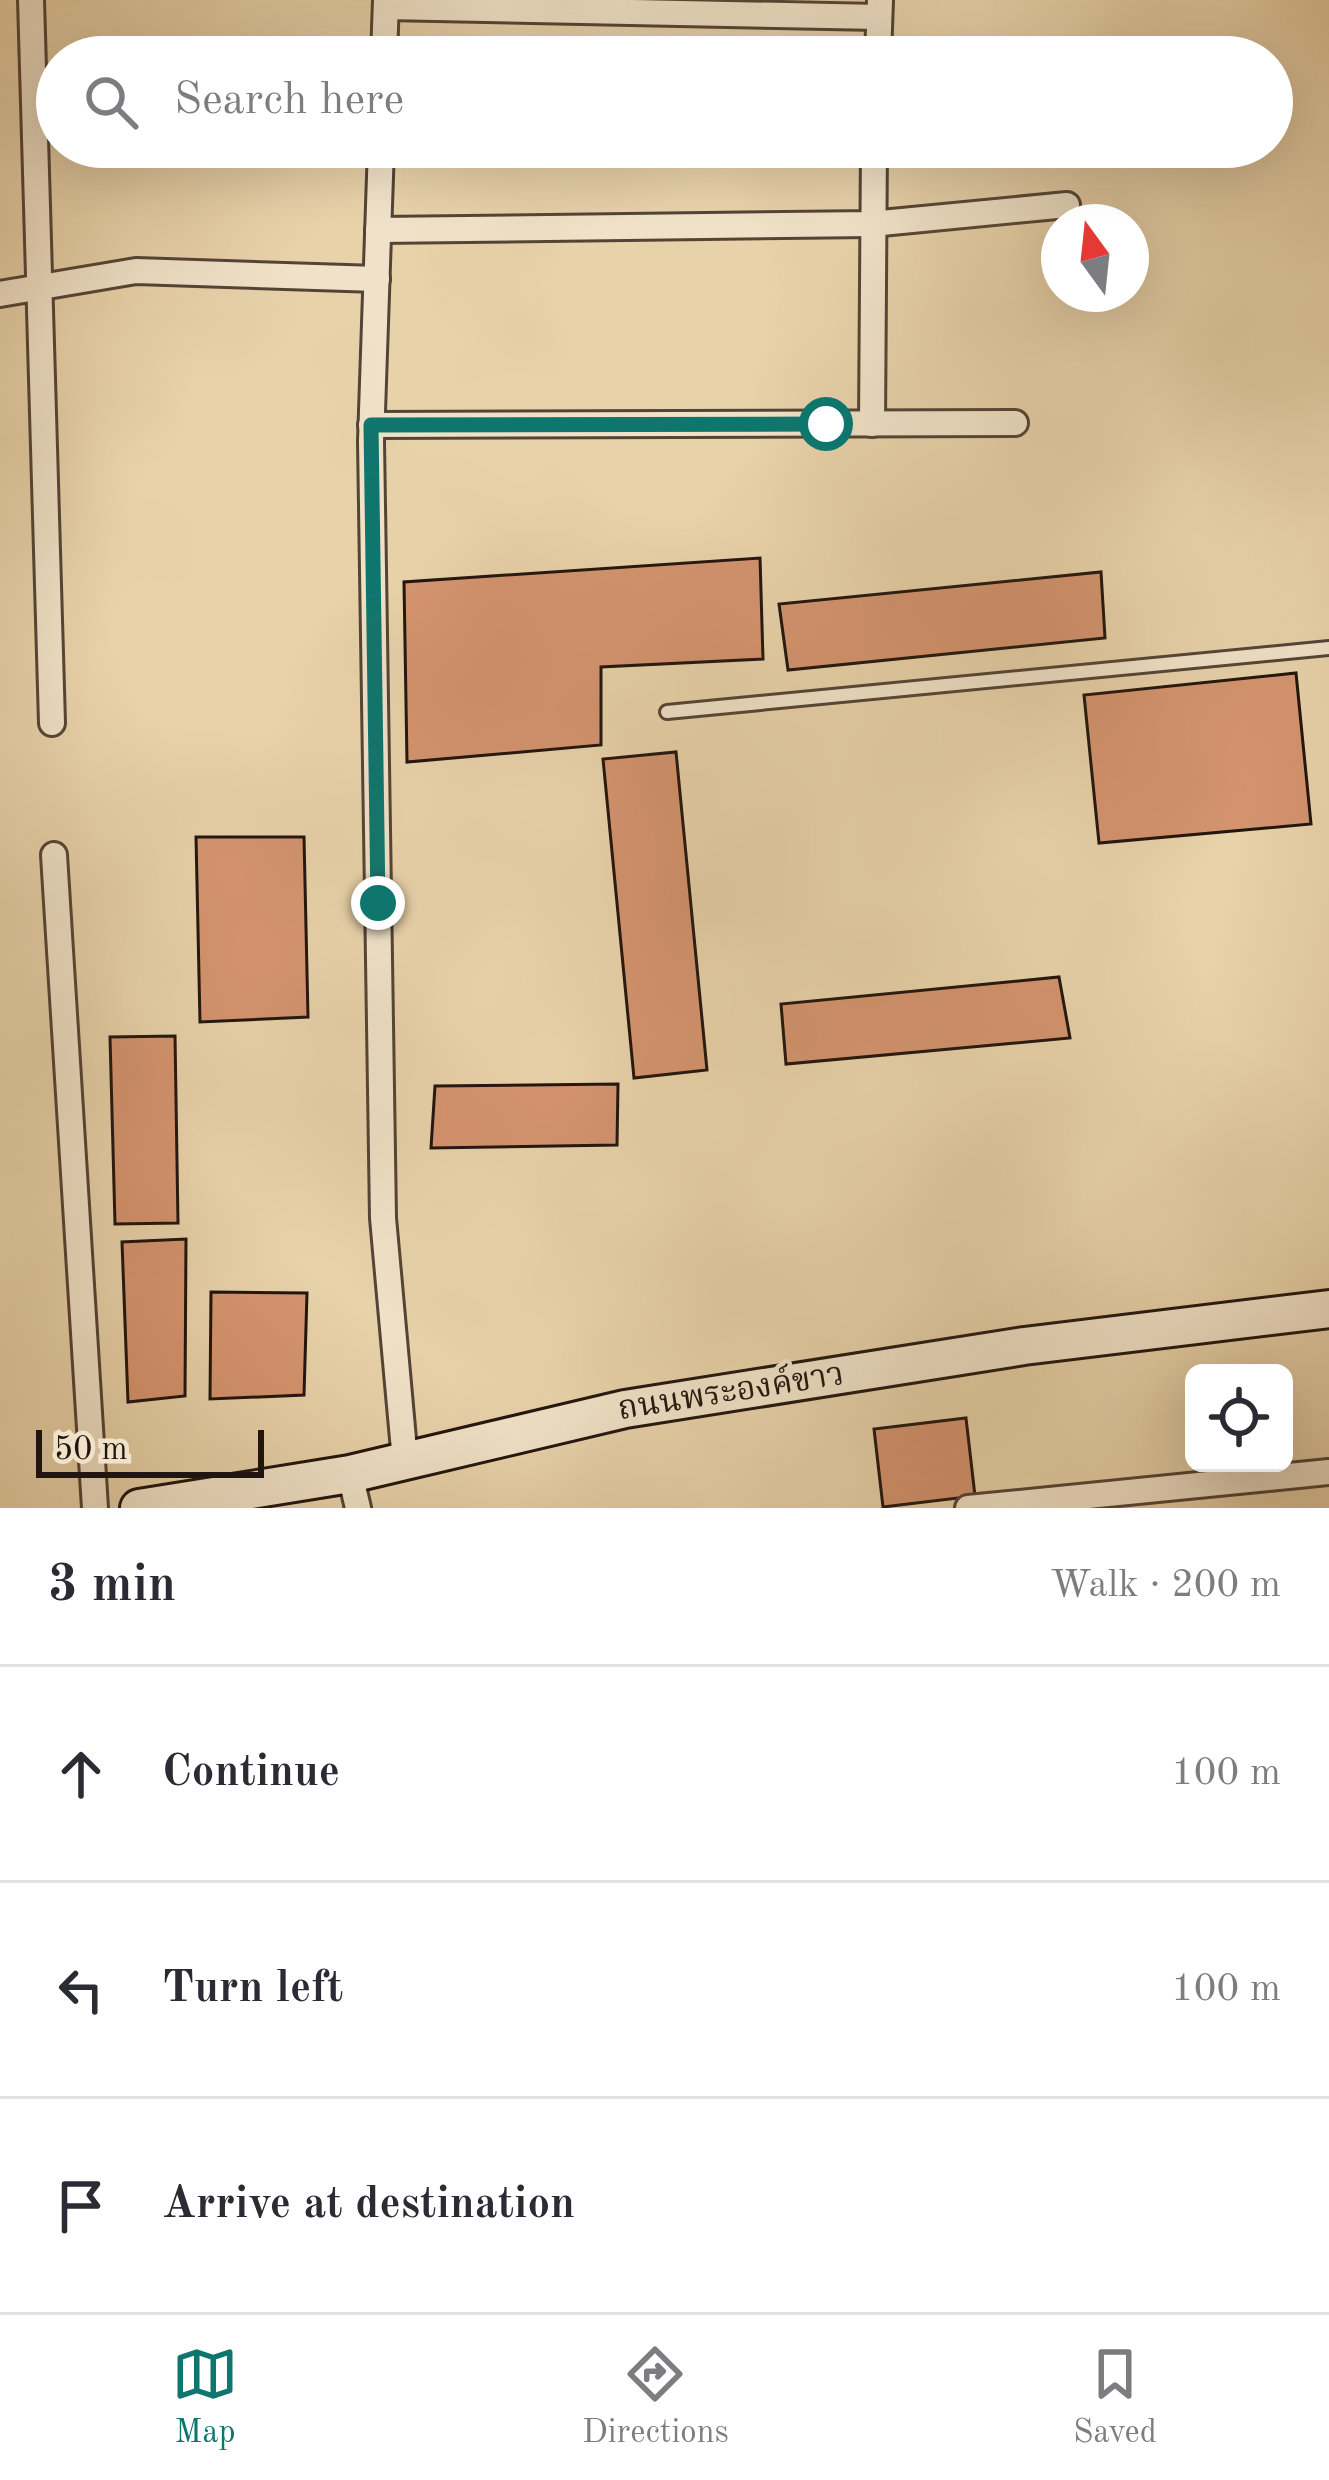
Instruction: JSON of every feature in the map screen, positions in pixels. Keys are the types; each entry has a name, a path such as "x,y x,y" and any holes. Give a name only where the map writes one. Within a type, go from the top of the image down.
{"street":[{"path":"31,0 52,723"},
{"path":"385,36 386,3 879,9"},
{"path":"380,168 371,425 383,1218 405,1461"},
{"path":"872,424 873,168"},
{"path":"378,230 871,224 1041,208"},
{"path":"0,294 136,271 376,279"},
{"path":"371,425 1016,423"},
{"path":"54,855 95,1508"},
{"name":"ถนนพระองค์ขาว","path":"141,1508 354,1491 405,1461 625,1409 1024,1346 1329,1309"},
{"path":"968,1508 1329,1472"}],"lane":[{"path":"667,712 1329,648"}],"building":[{"path":"760,558 763,659 601,667 601,745 407,762 404,582"},
{"path":"1101,572 1105,638 788,670 779,604"},
{"path":"1296,673 1311,824 1099,843 1084,695"},
{"path":"676,752 707,1070 634,1078 603,759"},
{"path":"196,837 304,837 308,1017 200,1022"},
{"path":"1059,977 1070,1038 786,1064 781,1004"},
{"path":"175,1036 178,1223 115,1224 110,1037"},
{"path":"618,1084 617,1145 431,1148 435,1086"},
{"path":"186,1239 185,1396 128,1402 122,1242"},
{"path":"211,1292 307,1293 304,1395 210,1399"},
{"path":"966,1418 975,1496 883,1507 874,1429"}],"route":[{"path":"378,903 371,425 826,424"}]}
